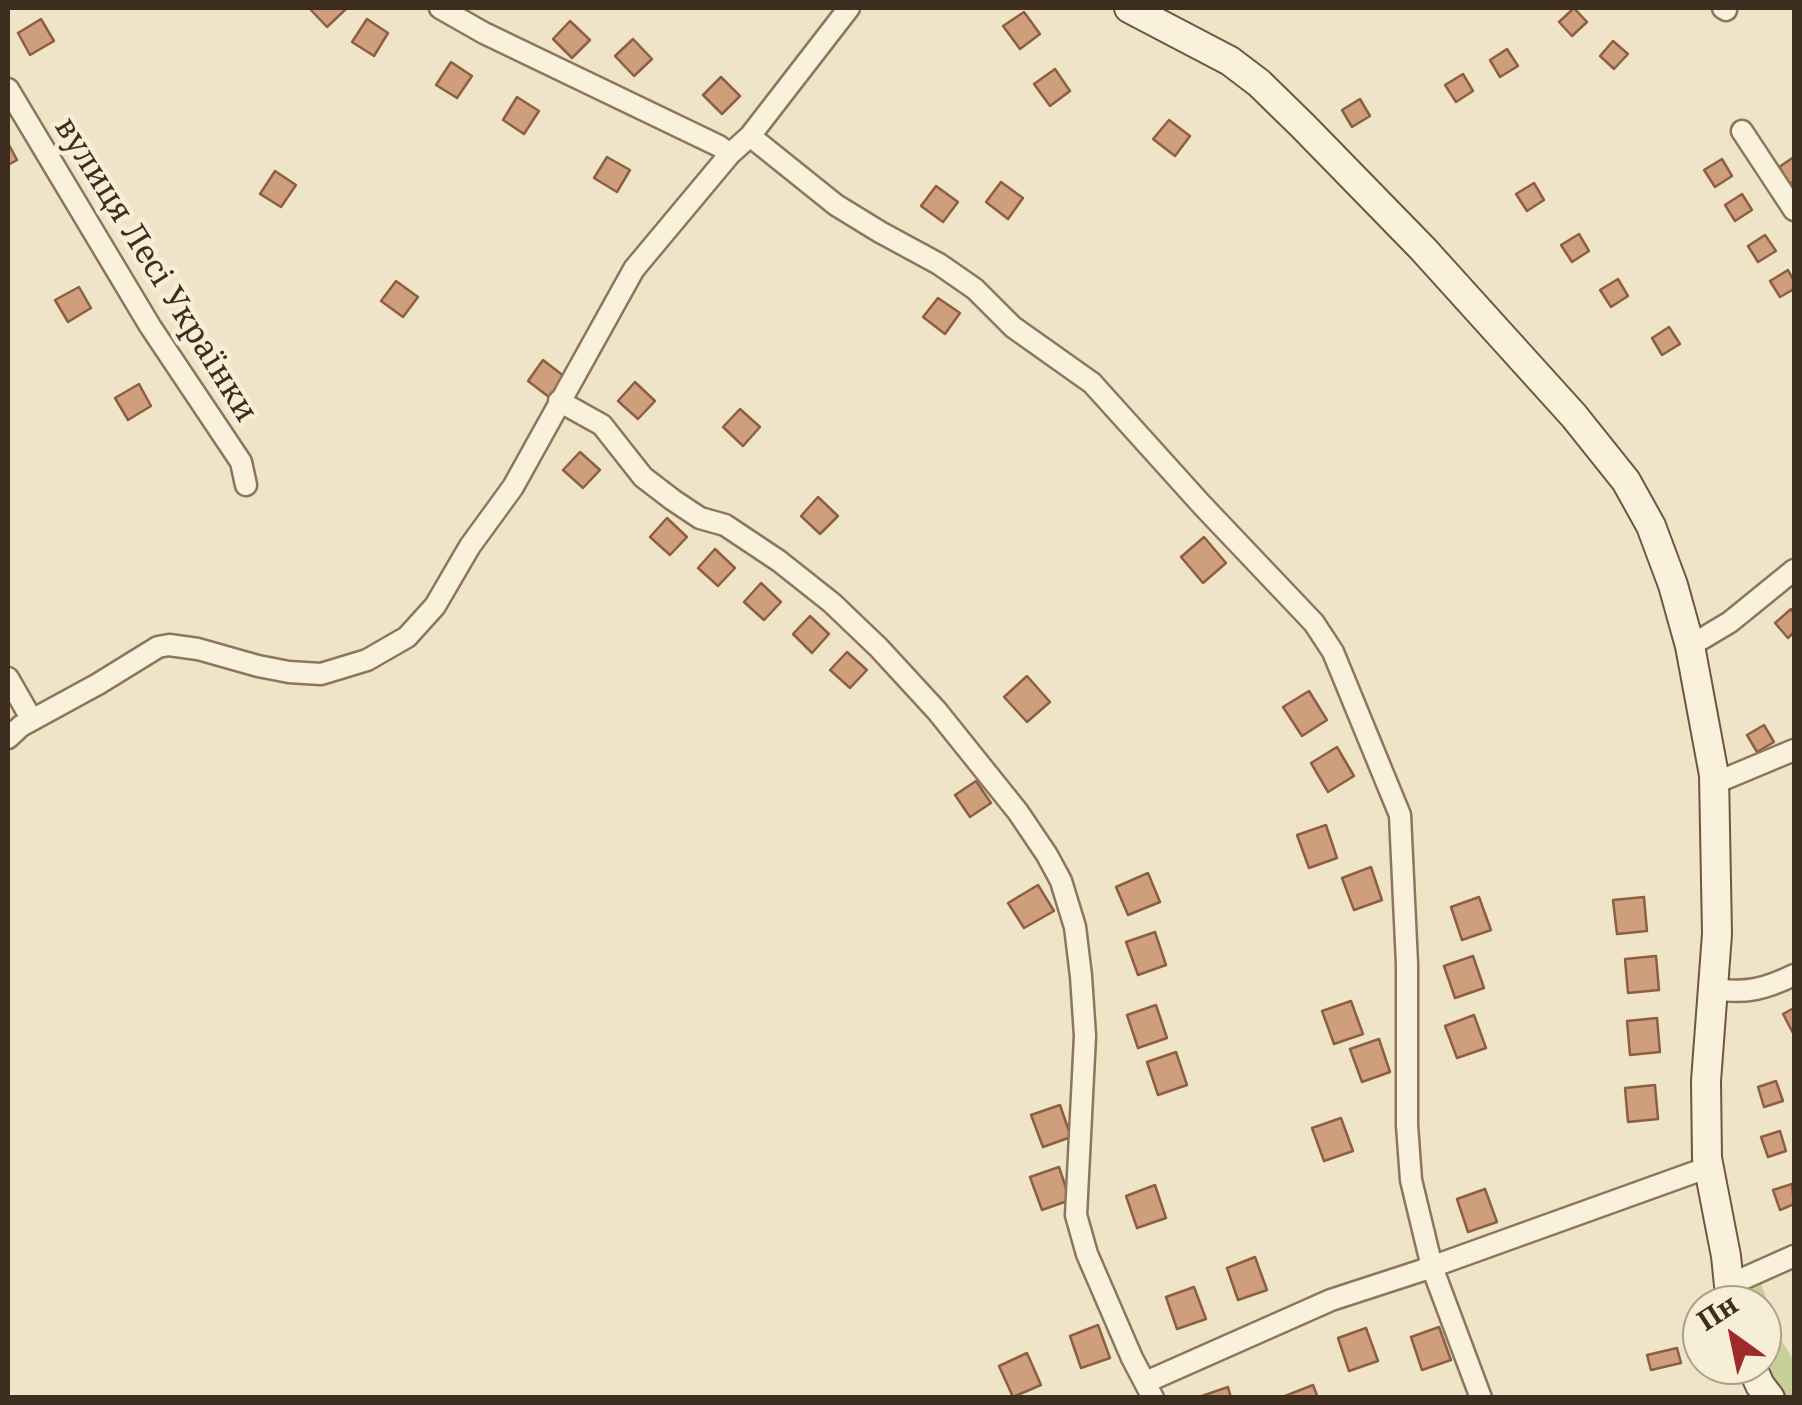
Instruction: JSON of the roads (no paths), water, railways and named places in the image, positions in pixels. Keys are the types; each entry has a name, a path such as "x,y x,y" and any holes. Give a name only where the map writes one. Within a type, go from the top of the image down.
{"street":[{"path":"440,8 730,154"},
{"path":"8,738 21,726 169,645 289,672 322,674 367,660 407,637 435,606 470,546 513,487 634,269 730,154 750,136 849,8"},
{"path":"1129,8 1217,54 1259,83 1423,249 1574,416 1626,481 1651,526 1690,646 1715,783 1717,934 1706,1081 1709,1167 1729,1285"},
{"name":"вулиця Лесі Українки","path":"8,89 150,326 240,462 246,486"},
{"path":"1742,132 1794,210"},
{"path":"750,136 836,204 975,289 1013,327 1092,383 1314,623 1333,652 1400,815 1411,1180 1432,1268 1480,1398"},
{"path":"560,400 602,425 643,477 673,500 700,518 725,525 832,603 937,711 1048,855 1061,880 1075,928 1086,1036 1076,1215 1087,1254 1149,1390 1332,1300 1432,1268 1709,1167"},
{"path":"1690,646 1730,622 1794,570"},
{"path":"8,678 32,720"},
{"path":"1715,783 1794,750"},
{"path":"1713,988 1736,992 1767,988 1794,975"},
{"path":"1746,1285 1794,1256"}]}
